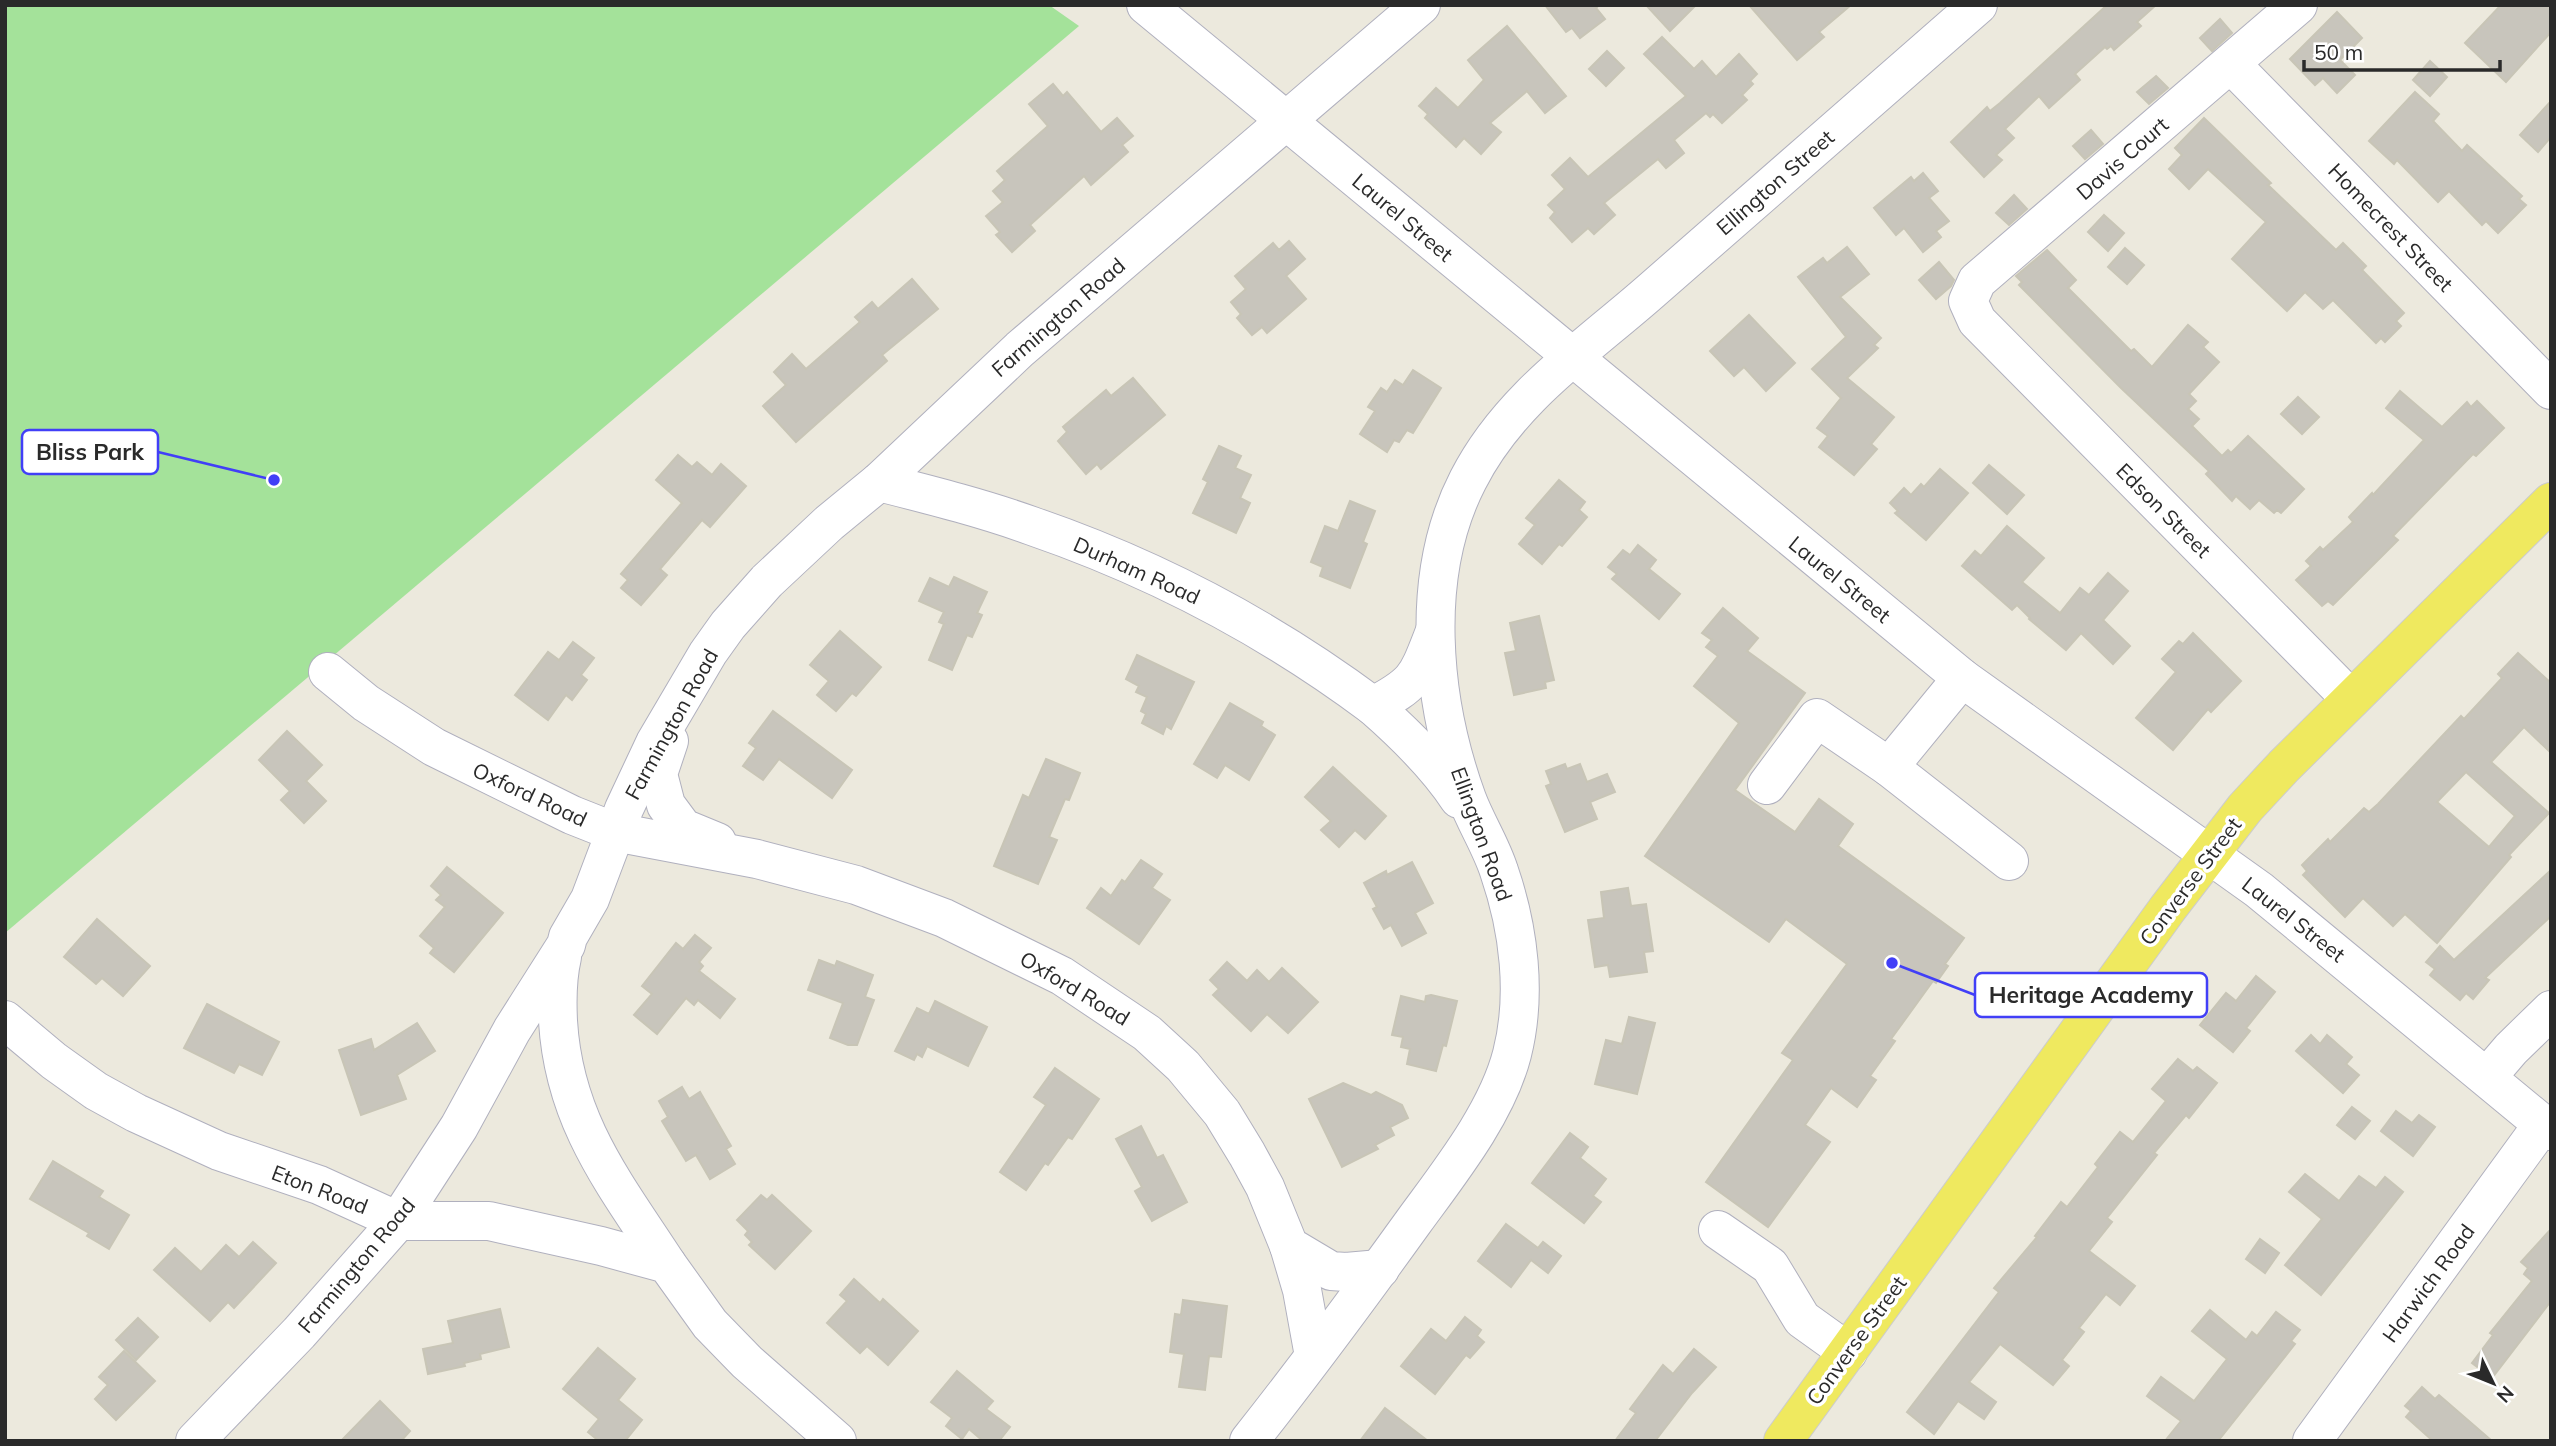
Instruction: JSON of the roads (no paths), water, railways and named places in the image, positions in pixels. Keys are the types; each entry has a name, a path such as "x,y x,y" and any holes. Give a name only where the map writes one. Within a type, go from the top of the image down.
{"main road":[{"name":"Converse Street","path":"1783,1441 2160,919 2245,808 2351,699 2551,502"}],"street":[{"name":"Laurel Street","path":"1146,5 1962,678 2209,854 2319,938 2547,1127"},
{"name":"Farmington Road","path":"195,1441 290,1342 398,1222 459,1127 512,1030 566,945 590,899 615,832 655,743 728,625 767,581 829,523 879,482 1020,349 1422,5"},
{"name":"Ellington Street","path":"1572,357 1978,5"},
{"name":"Davis Court","path":"1977,321 1969,301 1977,281 2298,5"},
{"name":"Homecrest Street","path":"2231,64 2551,390"},
{"name":"Edson Street","path":"1977,321 2351,699"},
{"name":"Ellington Road","path":"1249,1441 1380,1269 1450,1171 1484,1118 1512,1058 1520,991 1514,927 1499,872 1468,802 1451,742 1441,689 1435,631 1437,577 1454,511 1468,479 1498,433 1534,390 1572,357"},
{"name":"Durham Road","path":"879,482 1030,525 1121,560 1203,600 1284,645 1373,706 1414,744 1437,769 1484,838"},
{"path":"1373,706 1410,684 1420,668 1435,631"},
{"name":"Oxford Road","path":"328,671 366,703 434,747 572,815 615,832 757,859 856,885 944,918 1062,976 1147,1033 1183,1066 1222,1114 1265,1187 1289,1246 1302,1290 1314,1356"},
{"path":"1889,767 1962,678"},
{"name":"Oxford Road","path":"679,701 658,774 666,805 683,828 757,859"},
{"path":"1767,785 1817,718 1889,767 2009,862"},
{"path":"566,945 559,969 559,1037 566,1075 577,1111 608,1177 710,1324 747,1362 837,1441"},
{"path":"2487,1077 2551,1010"},
{"name":"Eton Road","path":"5,1020 54,1061 96,1091 135,1113 219,1152 319,1185 398,1222 458,1220 502,1223 667,1264"},
{"name":"Harwich Road","path":"2319,1438 2547,1127"},
{"path":"1718,1230 1770,1266 1802,1319 1848,1352"},
{"path":"1289,1246 1331,1271 1380,1269"}],"place":[{"name":"Bliss Park","path":"274,480"},
{"name":"Heritage Academy","path":"1892,963"}]}
